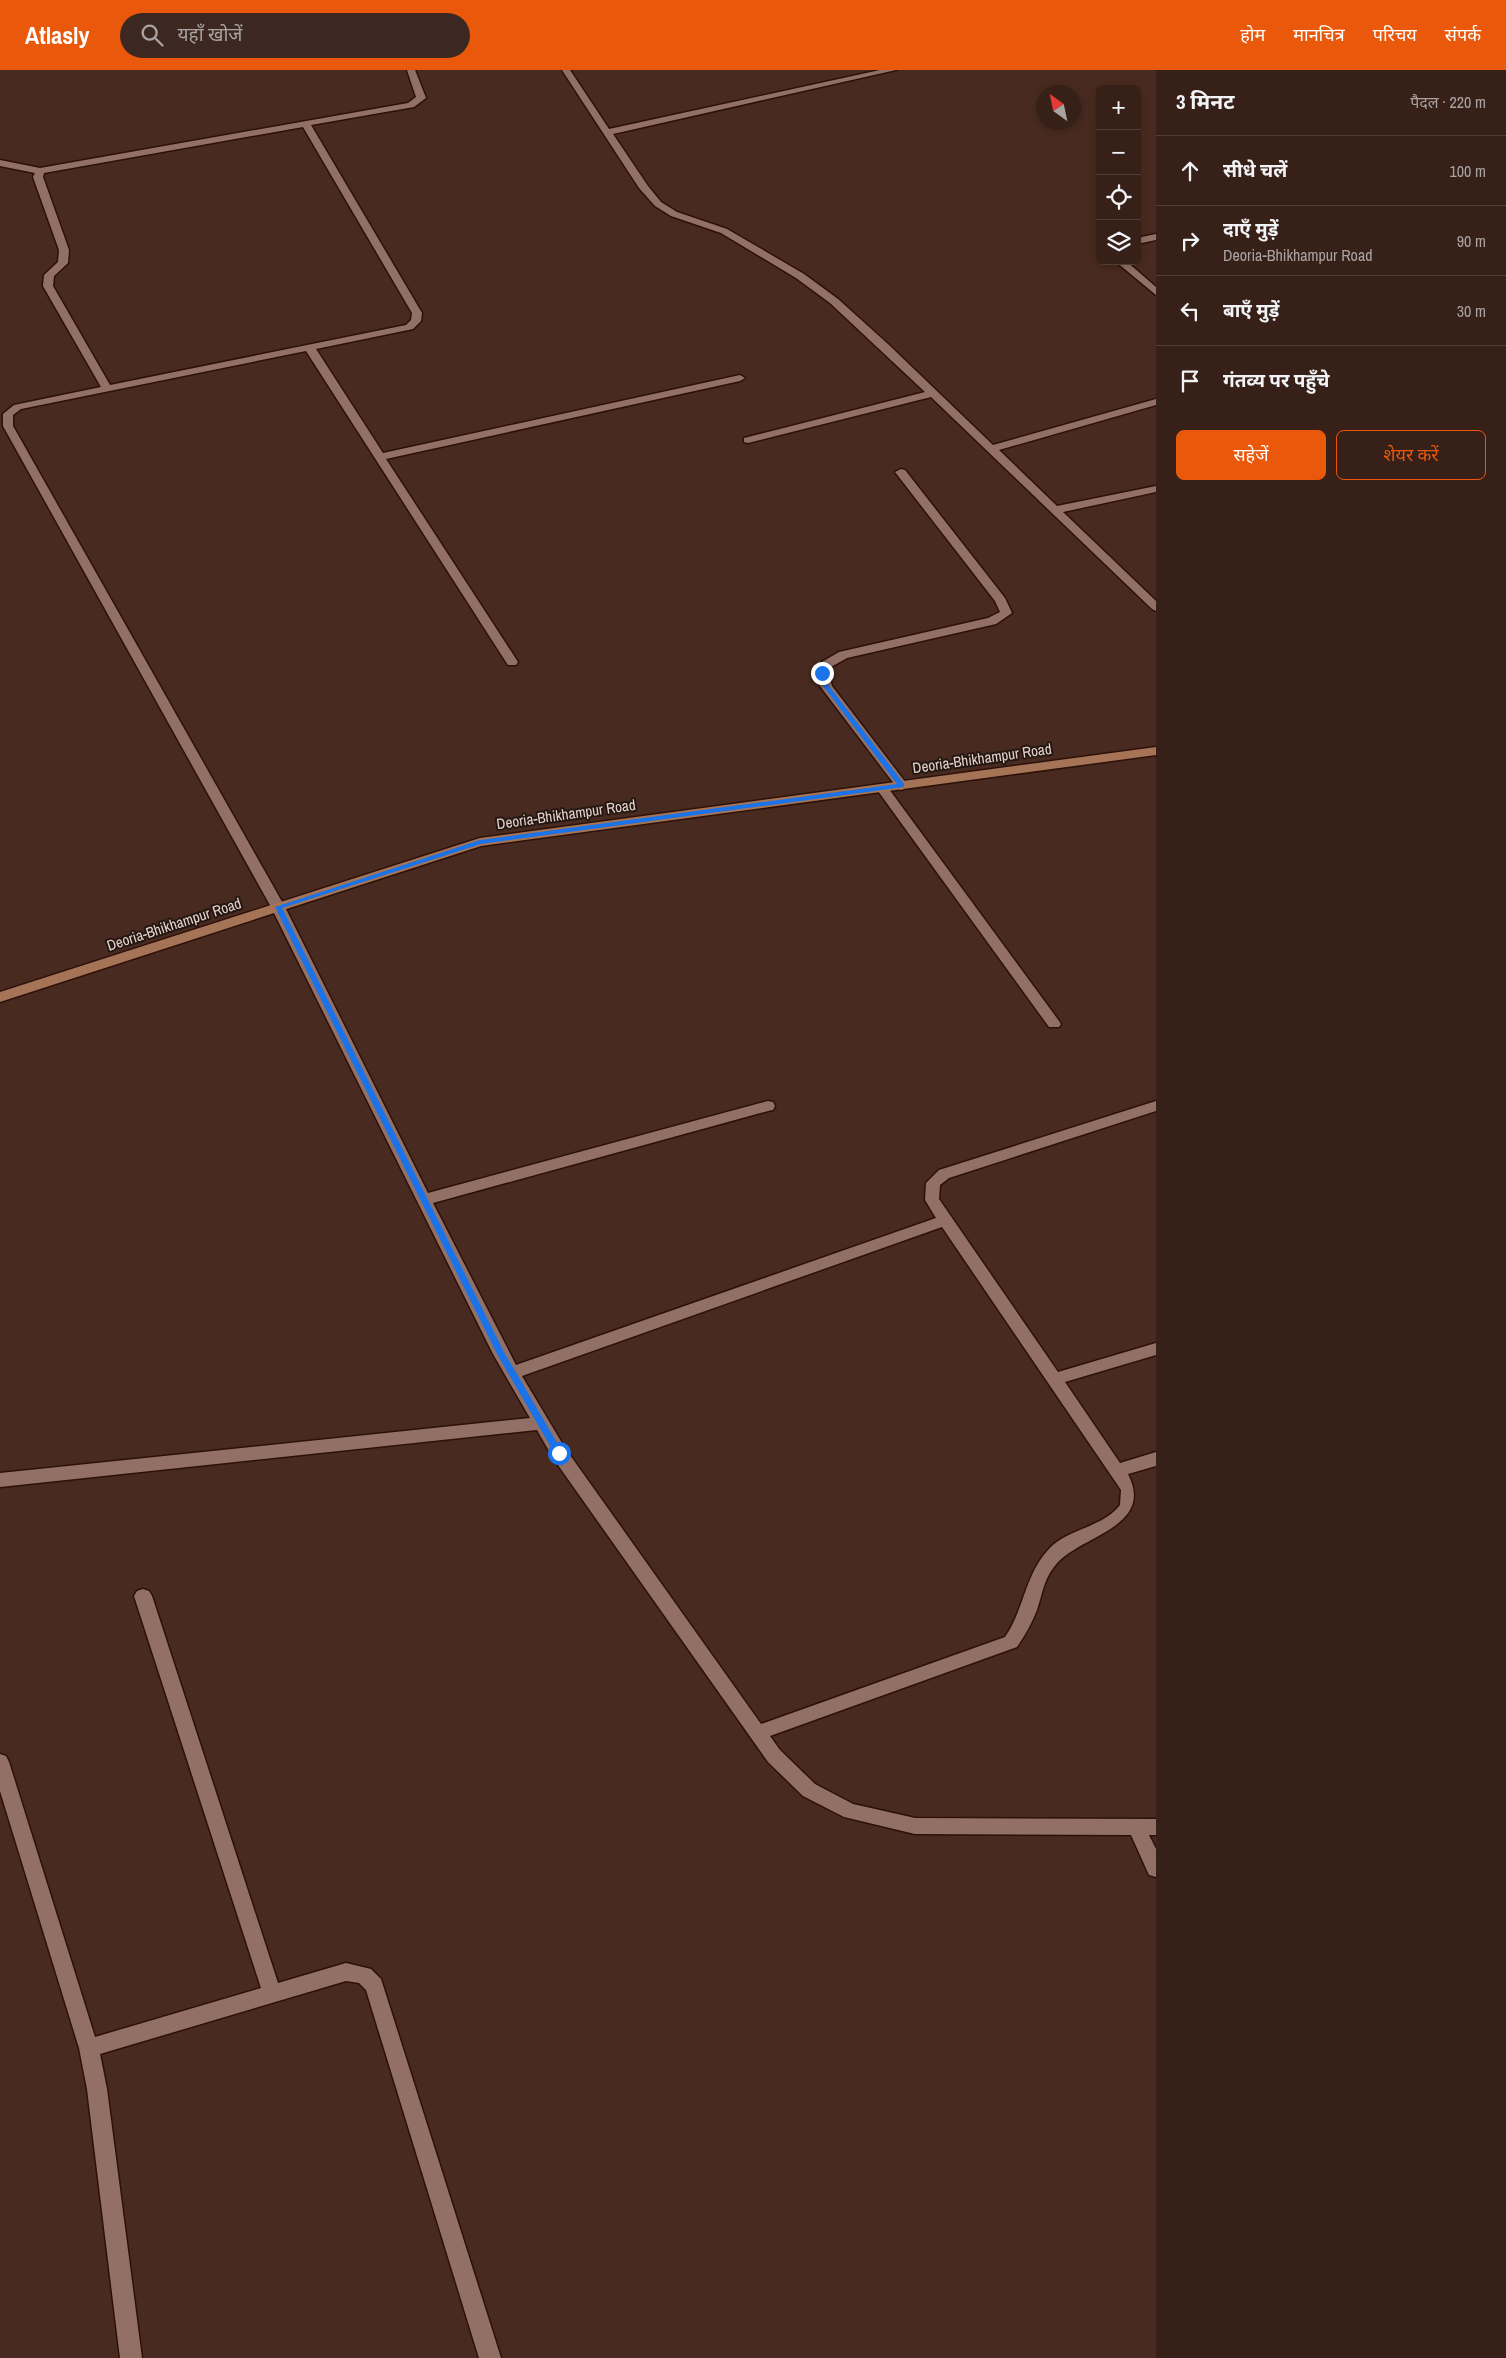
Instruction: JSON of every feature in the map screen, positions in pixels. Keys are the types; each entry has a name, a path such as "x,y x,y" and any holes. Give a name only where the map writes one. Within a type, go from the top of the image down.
{"main road":[{"name":"Deoria-Bhikhampur Road","path":"0,997 480,842 1156,751"}],"street":[{"path":"0,163 40,171 411,105 421,98 411,70"},
{"path":"566,70 644,188 658,204 674,214 724,231 800,276 834,301 878,340 1156,607"},
{"path":"607,132 866,73 892,70"},
{"path":"306,124 417,313 416,321 409,327 18,407 8,414 8,426 278,907 512,1373 559,1453 774,1756 809,1790 850,1811 915,1826 1156,1827"},
{"path":"40,171 38,177 64,250 63,262 49,275 48,286 107,389"},
{"path":"1141,240 1156,237"},
{"path":"1125,265 1156,292"},
{"path":"308,347 512,662"},
{"path":"379,457 740,378"},
{"path":"748,440 932,393"},
{"path":"992,449 1156,402"},
{"path":"901,472 1001,600 1006,613 992,621 843,655 826,665 822,673 826,686 902,786"},
{"path":"1055,510 1156,489"},
{"path":"882,788 1054,1024"},
{"path":"424,1200 768,1106"},
{"path":"758,1732 1011,1642 1022,1630 1042,1568 1057,1551 1115,1520 1128,1508 1129,1489 932,1200 933,1183 944,1174 1156,1106"},
{"path":"512,1373 946,1220"},
{"path":"1055,1379 1156,1349"},
{"path":"0,1480 542,1423"},
{"path":"1117,1471 1156,1458"},
{"path":"142,1596 272,1994"},
{"path":"0,1762 89,2048 97,2089 131,2358"},
{"path":"1136,1827 1156,1869"},
{"path":"89,2048 346,1972 364,1975 374,1985 490,2358"}],"route":[{"path":"559,1453 501,1354 278,907 480,842 902,786 826,686 822,673"}]}
